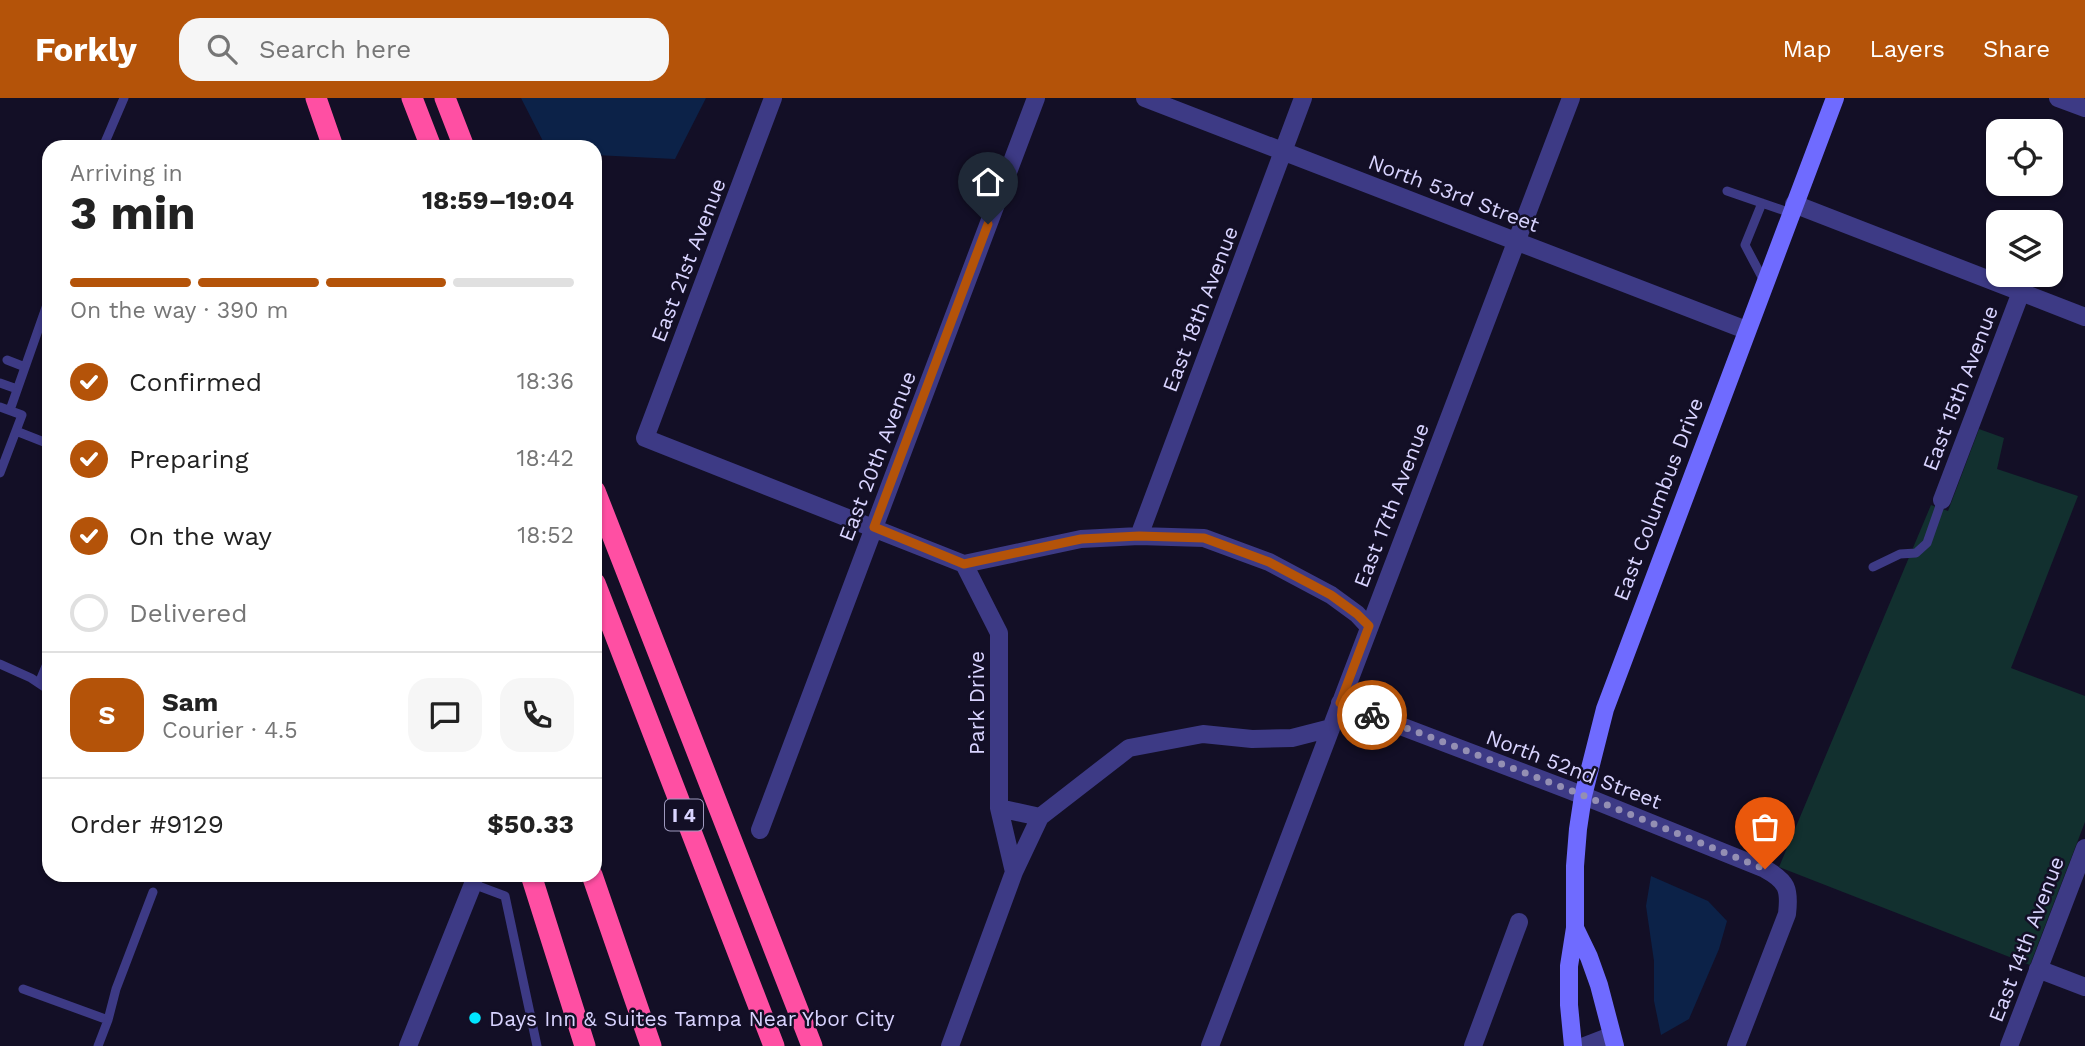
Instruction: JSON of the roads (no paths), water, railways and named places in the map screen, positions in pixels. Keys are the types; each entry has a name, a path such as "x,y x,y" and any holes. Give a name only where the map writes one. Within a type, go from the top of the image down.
{"highway":[{"path":"307,98 318,140"},
{"path":"316,98 331,140"},
{"path":"412,98 428,140"},
{"path":"445,98 461,140"},
{"path":"602,509 812,1046"},
{"name":"I 4","path":"602,601 774,1046"},
{"path":"533,882 585,1046"},
{"path":"594,882 651,1046"}],"main road":[{"name":"East Columbus Drive","path":"1573,1046 1569,966 1575,928 1575,866 1583,796 1599,731 1616,675 1835,98"},
{"name":"East Columbus Drive","path":"1575,928 1599,985 1613,1041"}],"street":[{"name":"East 21st Avenue","path":"773,98 645,438 874,527"},
{"name":"East 20th Avenue","path":"760,830 1036,98"},
{"name":"North 53rd Street","path":"1146,98 1746,330"},
{"name":"East 18th Avenue","path":"1139,536 1303,98"},
{"name":"East 17th Avenue","path":"1210,1046 1570,98"},
{"path":"2058,98 2085,108"},
{"path":"1793,209 2085,317"},
{"name":"East 15th Avenue","path":"1942,500 2021,292"},
{"path":"874,527 964,564 1081,539 1139,536 1204,538 1269,562 1331,595 1369,626"},
{"name":"Park Drive","path":"964,564 999,633 999,808 1014,872"},
{"name":"North 52nd Street","path":"1340,703 1583,796 1780,877 1786,886 1789,899 1787,914 1735,1046"},
{"path":"950,1046 1014,872 1040,817 1129,748 1203,734 1252,739 1292,738 1331,727"},
{"path":"999,808 1040,817"},
{"name":"East 14th Avenue","path":"2009,1046 2085,848"},
{"path":"408,1046 473,884"},
{"path":"1473,1046 1519,922"},
{"path":"2038,969 2085,987"},
{"path":"1586,1046 1613,1041"}],"lane":[{"path":"106,140 124,98"},
{"path":"1727,191 1762,203 1793,209"},
{"path":"1762,203 1745,245 1764,282"},
{"path":"0,472 22,415 5,409 17,389 42,319"},
{"path":"7,360 25,367"},
{"path":"0,383 17,389"},
{"path":"16,431 42,441"},
{"path":"1873,567 1900,554 1916,553 1927,543 1942,500"},
{"path":"0,664 42,685"},
{"path":"39,683 42,676"},
{"path":"473,884 505,896 537,1046"},
{"path":"98,1046 116,989 153,892"},
{"path":"23,989 108,1020"}],"water":[{"path":"521,98 706,98 675,159 602,155 602,140 542,140"},
{"path":"1651,876 1708,901 1727,921 1719,949 1689,1019 1661,1035 1654,1001 1654,961 1646,906"}],"place":[{"name":"Days Inn & Suites Tampa Near Ybor City","path":"475,1018"}]}
